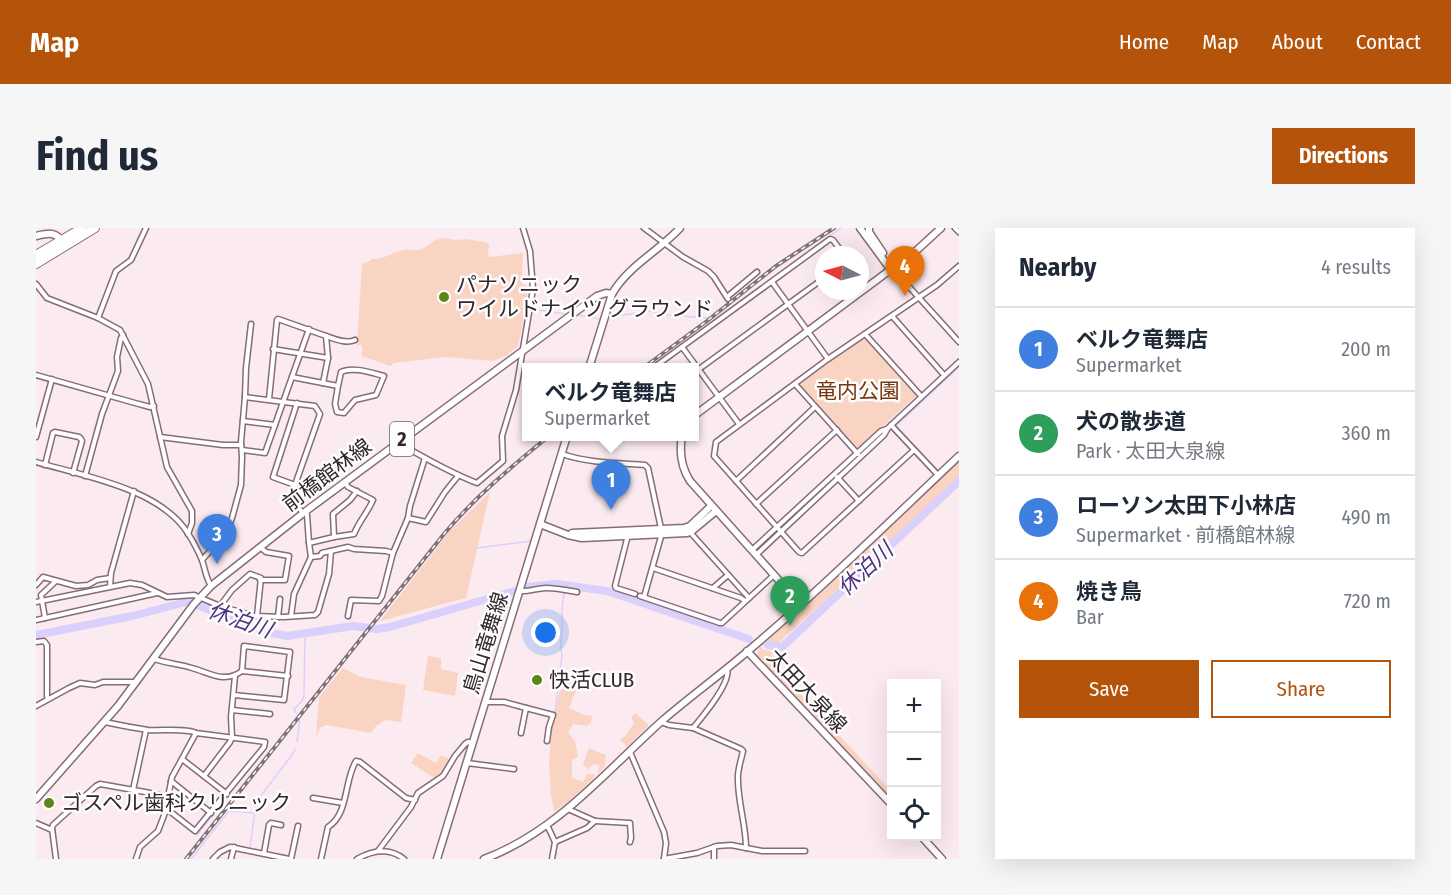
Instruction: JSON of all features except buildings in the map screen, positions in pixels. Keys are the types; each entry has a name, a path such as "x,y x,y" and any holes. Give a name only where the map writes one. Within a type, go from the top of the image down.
{"highway":[{"path":"36,264 82,228"},
{"path":"36,255 95,228"}],"main road":[{"name":"前橋館林線","path":"36,799 105,722 211,586 344,482 597,296 612,294 623,278 666,243 680,228"},
{"path":"860,228 888,266 893,269"},
{"path":"869,228 869,232 893,269"},
{"path":"699,412 893,269 941,228"},
{"path":"36,236 46,231 55,234 64,243"},
{"path":"591,363 612,294"},
{"name":"鳥山竜舞線","path":"437,859 566,441"},
{"path":"681,441 680,454 684,471 690,482 800,604"},
{"name":"太田大泉線","path":"887,801 747,651 959,456"},
{"path":"540,524 582,538 688,530 713,508"},
{"path":"484,859 499,856 568,809 661,722 747,651"},
{"path":"925,841 942,859"}],"street":[{"path":"98,318 116,271 131,260 146,228"},
{"path":"400,441 424,458 477,483 503,461 502,436 516,390 531,309 533,285 530,251 523,228"},
{"path":"644,228 683,257 708,271 727,298 757,272"},
{"path":"955,228 959,232"},
{"path":"821,246 830,239 837,246"},
{"path":"660,363 815,250"},
{"path":"914,450 802,553 714,456 716,442 739,424 828,359 919,298 959,266"},
{"path":"893,269 959,342"},
{"path":"772,282 828,359"},
{"path":"36,284 47,298 98,318 118,328 123,335 148,384 167,467 192,511 192,523 188,534"},
{"path":"699,370 815,284"},
{"path":"892,316 944,375"},
{"path":"269,399 278,319 346,342 355,340"},
{"path":"202,560 220,540 232,518 241,485 246,368 251,324"},
{"path":"160,437 242,447 265,453 309,329"},
{"path":"865,334 921,396"},
{"path":"85,476 108,395 118,370 117,357 123,335"},
{"path":"323,383 328,358 326,336"},
{"path":"682,347 692,363"},
{"path":"273,349 328,358"},
{"path":"754,553 859,454 884,435 921,396 959,362"},
{"path":"347,369 384,376 376,394 355,400 344,413 338,412 335,406 338,386 341,372 347,369"},
{"path":"699,373 739,424"},
{"path":"36,375 154,406"},
{"path":"292,377 338,386"},
{"path":"36,437 52,379"},
{"path":"795,384 859,454"},
{"path":"246,397 315,406 320,414 295,485 294,502 308,515 311,557 294,594 291,616"},
{"path":"295,485 273,477 297,403"},
{"path":"736,481 815,407"},
{"path":"243,422 275,425"},
{"path":"890,427 938,476"},
{"path":"756,504 837,430"},
{"path":"45,465 53,433 79,437 82,441 73,473"},
{"path":"562,454 647,466 661,532 652,568 640,596"},
{"path":"348,616 351,600 376,601 381,599 393,554 408,518 424,458"},
{"path":"36,462 134,491 168,512 188,534 202,560 211,586"},
{"path":"408,518 426,522 458,476"},
{"path":"836,476 859,501"},
{"path":"309,543 354,534 357,524 369,508 373,500 348,487 344,482"},
{"path":"110,587 110,578 134,491"},
{"path":"334,537 333,514 357,491"},
{"path":"688,530 728,574 747,599"},
{"path":"628,533 615,586 617,588 720,623 723,623 774,575"},
{"path":"260,547 266,552 289,556 285,580 260,580"},
{"path":"311,557 348,547 386,551 393,554"},
{"path":"39,601 130,583 142,585 167,597 194,595 198,600 257,616 315,615 318,612 329,574 331,551"},
{"path":"652,568 747,599"},
{"path":"220,606 232,590 250,574 261,578 257,616"},
{"path":"713,589 728,574"},
{"path":"36,585 43,577 76,586 110,578"},
{"path":"45,618 39,601 40,595 56,580"},
{"path":"520,591 554,588 577,592"},
{"path":"36,620 157,592"},
{"path":"278,617 280,599"},
{"path":"36,642 44,641 47,645 48,699"},
{"path":"234,695 284,700 290,652 244,646 242,671"},
{"path":"153,659 217,676 235,676 242,671 288,676"},
{"path":"693,728 717,696 729,674 727,668"},
{"path":"204,776 232,737 235,676"},
{"path":"36,706 80,684 137,682"},
{"path":"485,702 504,702 553,715 547,741"},
{"path":"521,733 526,708"},
{"path":"232,710 270,714"},
{"path":"105,722 146,730 192,731 264,741 266,744 195,831 167,808"},
{"path":"661,722 693,728 741,749 737,776 745,823 746,848"},
{"path":"133,790 146,730"},
{"path":"136,859 140,847 158,831 168,805 171,781 195,733"},
{"path":"378,851 411,807 418,793 445,773 465,744 472,743"},
{"path":"630,752 664,832 666,843 664,859 731,845 762,851 806,852"},
{"path":"182,759 227,794"},
{"path":"321,859 328,827 334,824 343,803 352,767 357,761 406,798 415,800"},
{"path":"466,763 514,769"},
{"path":"171,781 211,813"},
{"path":"56,859 53,825 96,786 100,784 168,797"},
{"path":"313,798 343,803"},
{"path":"568,809 595,821 630,823 630,842"},
{"path":"555,842 587,828 595,821"},
{"path":"36,823 52,831"},
{"path":"264,853 269,825 271,823 281,825"},
{"path":"547,825 555,842 552,859"},
{"path":"213,859 225,848 234,847 290,859 298,826"},
{"path":"231,859 234,847"},
{"path":"714,847 714,859"},
{"path":"357,859 378,851 390,852 404,859"},
{"path":"761,859 762,851"}],"green space":[{"name":"パナソニック ワイルドナイツ グラウンド","path":"446,238 488,243 490,257 523,253 522,284 528,286 518,346 506,356 493,361 445,357 394,363 390,366 362,356 362,345 357,345 362,264 371,259 400,251 419,250 437,240"},
{"name":"竜内公園","path":"862,339 866,339 917,395 858,449 799,386 799,383"},
{"path":"959,462 959,477 894,539 777,644 766,643 761,647 772,652 771,662 887,787 887,796 756,655 760,647"},
{"path":"490,492 466,598 380,621 450,531"},
{"path":"428,656 441,658 441,669 458,673 455,696 423,690"},
{"path":"343,668 361,677 406,685 401,722 385,720 371,733 326,725 320,728 316,737 319,697"},
{"path":"573,680 579,683 569,708 592,716 591,723 587,726 573,724 568,733 575,741 578,757 572,760 572,778 583,782 587,774 595,774 593,779 554,812 549,767 551,732 559,692"},
{"path":"635,713 649,725 627,747 620,740 634,723 631,718"},
{"path":"589,748 606,755 605,766 599,773 599,765 593,764 589,771 583,764"},
{"path":"418,753 436,763 441,755 450,759 443,772 434,778 411,763"}],"waterway":[{"path":"712,321 841,228"},
{"path":"951,228 959,236"},
{"path":"533,309 565,314"},
{"path":"609,317 651,311 668,315 707,318"},
{"path":"578,315 599,319"},
{"path":"897,425 959,367"},
{"path":"865,450 882,433"},
{"path":"841,472 856,458"},
{"path":"782,527 832,480"},
{"name":"休泊川","path":"768,645 782,647 959,481"},
{"path":"762,545 776,532"},
{"path":"477,548 531,541"},
{"name":"休泊川","path":"527,587 556,584 607,591 749,639"},
{"name":"休泊川","path":"36,635 132,616 186,602 266,632 287,636 353,626 377,629 515,591"},
{"path":"555,712 562,655 562,608 565,591"},
{"path":"296,713 294,709 302,701 304,695 305,632"},
{"path":"297,742 300,717"},
{"path":"250,848 256,802 295,749"},
{"path":"197,835 219,807 221,808"},
{"path":"191,859 229,811 254,813"}],"railway":[{"path":"650,363 776,266 834,228"},
{"path":"186,859 444,534 481,495 543,441"}],"place":[{"name":"焼き鳥","path":"905,296"},
{"name":"パナソニック ワイルドナイツ グラウンド","path":"444,297"},
{"name":"ベルク竜舞店","path":"611,510"},
{"name":"ローソン太田下小林店","path":"217,564"},
{"name":"犬の散歩道","path":"790,626"},
{"name":"快活CLUB","path":"537,680"},
{"name":"ゴスペル歯科クリニック","path":"49,803"}]}
